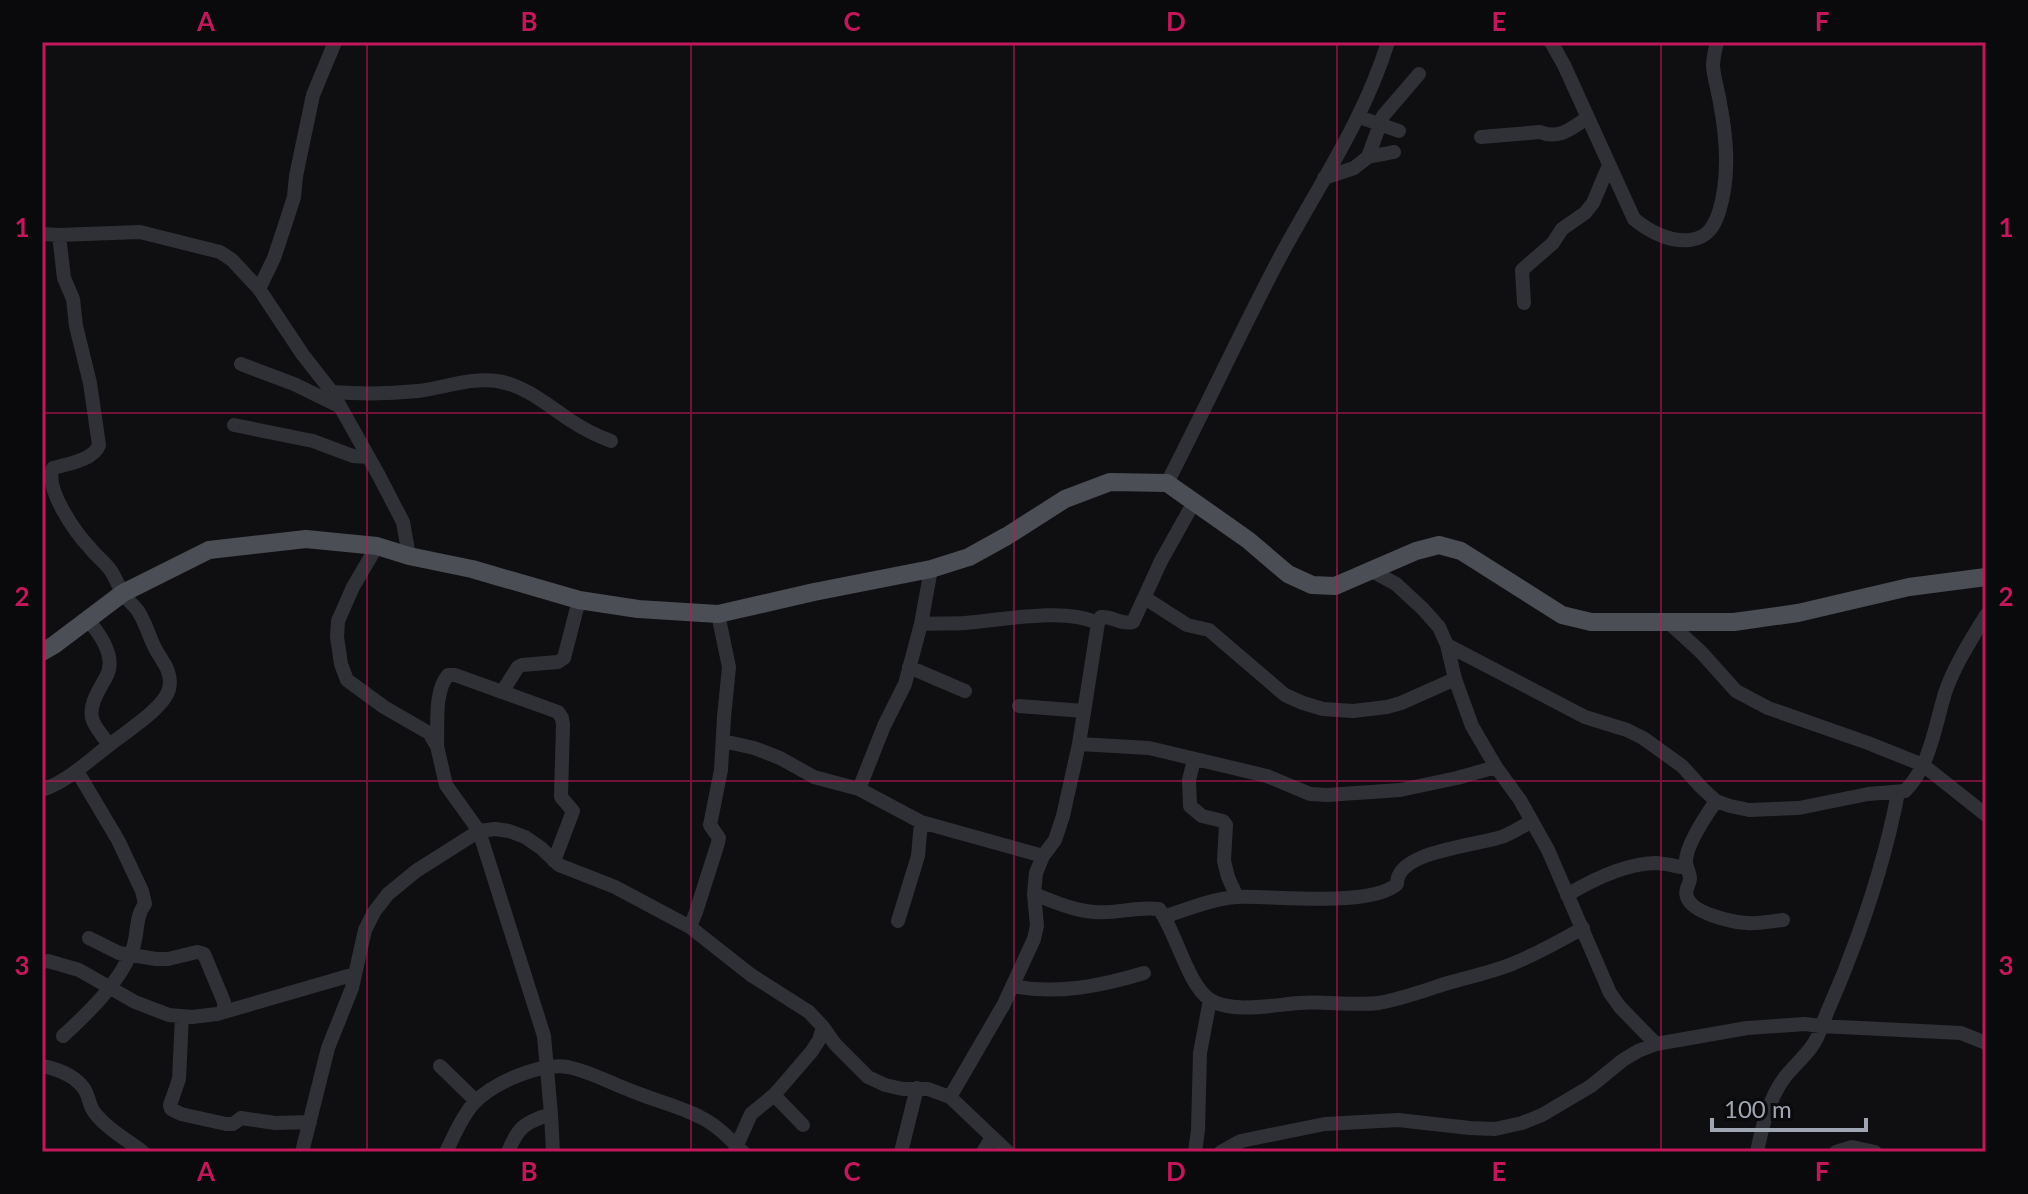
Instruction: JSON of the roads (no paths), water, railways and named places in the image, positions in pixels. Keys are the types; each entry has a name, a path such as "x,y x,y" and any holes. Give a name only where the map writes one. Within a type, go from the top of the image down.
{"main road":[{"path":"42,652 123,593 209,550 306,539 377,546 579,600 638,609 718,614 931,569 969,557 1065,499 1110,482 1167,483 1248,540 1288,574 1312,585 1335,586 1416,551 1439,545 1461,551 1562,615 1591,622 1734,622 1798,613 1909,587 1986,577"}],"street":[{"path":"259,289 288,218 313,95 335,42"},
{"path":"1167,483 1277,262 1359,117 1379,72 1388,42"},
{"path":"1551,42 1634,219 1671,239 1691,240 1703,237 1717,218 1728,169 1713,63 1717,42"},
{"path":"1368,157 1383,116 1419,74"},
{"path":"1359,117 1399,131"},
{"path":"1481,137 1540,132 1557,136 1587,118"},
{"path":"1324,178 1354,168 1368,157 1394,152"},
{"path":"1524,303 1522,270 1553,243 1562,229 1585,213 1593,203 1609,165"},
{"path":"42,234 140,232 205,247 232,260 259,289 336,399 403,522 409,556"},
{"path":"42,790 59,784 77,771 156,707 169,691 166,664 138,612 111,571 70,521 46,479 53,468 92,455 99,445 73,299 64,278 59,235"},
{"path":"241,364 336,399 497,381 536,397 592,433 611,441"},
{"path":"234,425 313,441 353,456 368,457"},
{"path":"950,1097 1012,986 1034,939 1036,873 1059,828 1079,744 1098,623 1101,617 1128,624 1133,622 1161,561 1194,502"},
{"path":"377,546 338,621 341,664 347,680 384,707 429,733 437,746"},
{"path":"859,789 905,684 931,569"},
{"path":"1372,571 1396,584 1439,627 1472,726 1548,850 1610,993 1656,1044"},
{"path":"1145,598 1187,625 1209,630 1285,695 1323,709 1353,711 1387,707 1455,679"},
{"path":"502,692 522,665 561,661 564,658 579,600"},
{"path":"690,927 719,838 710,825 721,770 729,667 718,614"},
{"path":"921,624 965,623 1037,615 1085,617 1098,623"},
{"path":"1447,645 1585,717 1643,738 1682,766 1716,801 1749,810 1769,810 1799,808 1868,794 1898,793 1912,785 1923,765 1956,669 1986,615"},
{"path":"88,620 103,639 110,666 95,696 92,711 92,720 109,745"},
{"path":"1668,622 1701,652 1736,691 1768,708 1923,765 1986,815"},
{"path":"909,667 965,691"},
{"path":"553,1152 544,1036 479,831 446,785 437,746 438,707 444,679 448,675 558,712 562,718 561,797 573,811 554,861"},
{"path":"1019,706 1084,711"},
{"path":"723,741 754,748 814,777 859,789 921,822 1043,856"},
{"path":"1079,744 1149,748 1267,776 1310,794 1327,795 1400,790 1496,767"},
{"path":"1194,760 1189,780 1190,806 1202,816 1223,821 1226,825 1224,861 1237,897"},
{"path":"63,1036 99,1000 131,955 137,938 140,910 145,904 118,840 77,771"},
{"path":"1757,1152 1761,1131 1775,1094 1784,1078 1815,1042 1848,963 1871,897 1898,793"},
{"path":"1716,801 1700,825 1687,855 1690,879 1685,891 1689,903 1704,912 1749,923 1783,920"},
{"path":"1164,917 1237,897 1345,898 1385,891 1397,884 1397,877 1406,864 1435,853 1504,836 1532,821"},
{"path":"898,921 918,856 921,822"},
{"path":"302,1152 328,1048 352,988 365,930 374,912 388,894 416,871 479,831 495,829 517,834 541,848 559,865 615,887 690,927 751,975 809,1012 868,1077 885,1085 928,1089 950,1097 1008,1152"},
{"path":"1567,895 1604,875 1631,867 1659,862 1680,867 1686,863"},
{"path":"1034,894 1082,911 1155,908 1164,917 1193,978 1206,997 1220,1005 1246,1008 1308,1002 1375,1003 1423,993 1511,965 1583,928"},
{"path":"89,938 119,953 131,955 168,959 197,952 204,954 224,1002 224,1012"},
{"path":"42,962 64,964 79,970 135,1002 169,1015 192,1017 224,1012 355,974"},
{"path":"1012,986 1073,989 1112,983 1144,973"},
{"path":"1195,1152 1200,1053 1210,1000"},
{"path":"182,1016 179,1079 171,1109 226,1124 233,1124 241,1118 275,1123 310,1122"},
{"path":"1221,1152 1241,1141 1325,1124 1398,1120 1495,1129 1522,1123 1566,1103 1638,1051 1656,1044 1747,1028 1805,1024 1961,1033 1986,1043"},
{"path":"738,1150 751,1114 774,1095 812,1051 823,1027"},
{"path":"42,1066 64,1072 82,1086 101,1120 143,1152"},
{"path":"440,1066 476,1101"},
{"path":"446,1152 466,1113 476,1101 501,1084 546,1066 566,1067 591,1074 700,1117 724,1133 738,1150"},
{"path":"901,1152 917,1088"},
{"path":"774,1095 803,1125"},
{"path":"508,1152 520,1129 551,1114"},
{"path":"983,1152 992,1137"},
{"path":"1836,1152 1852,1147 1875,1152"}]}
